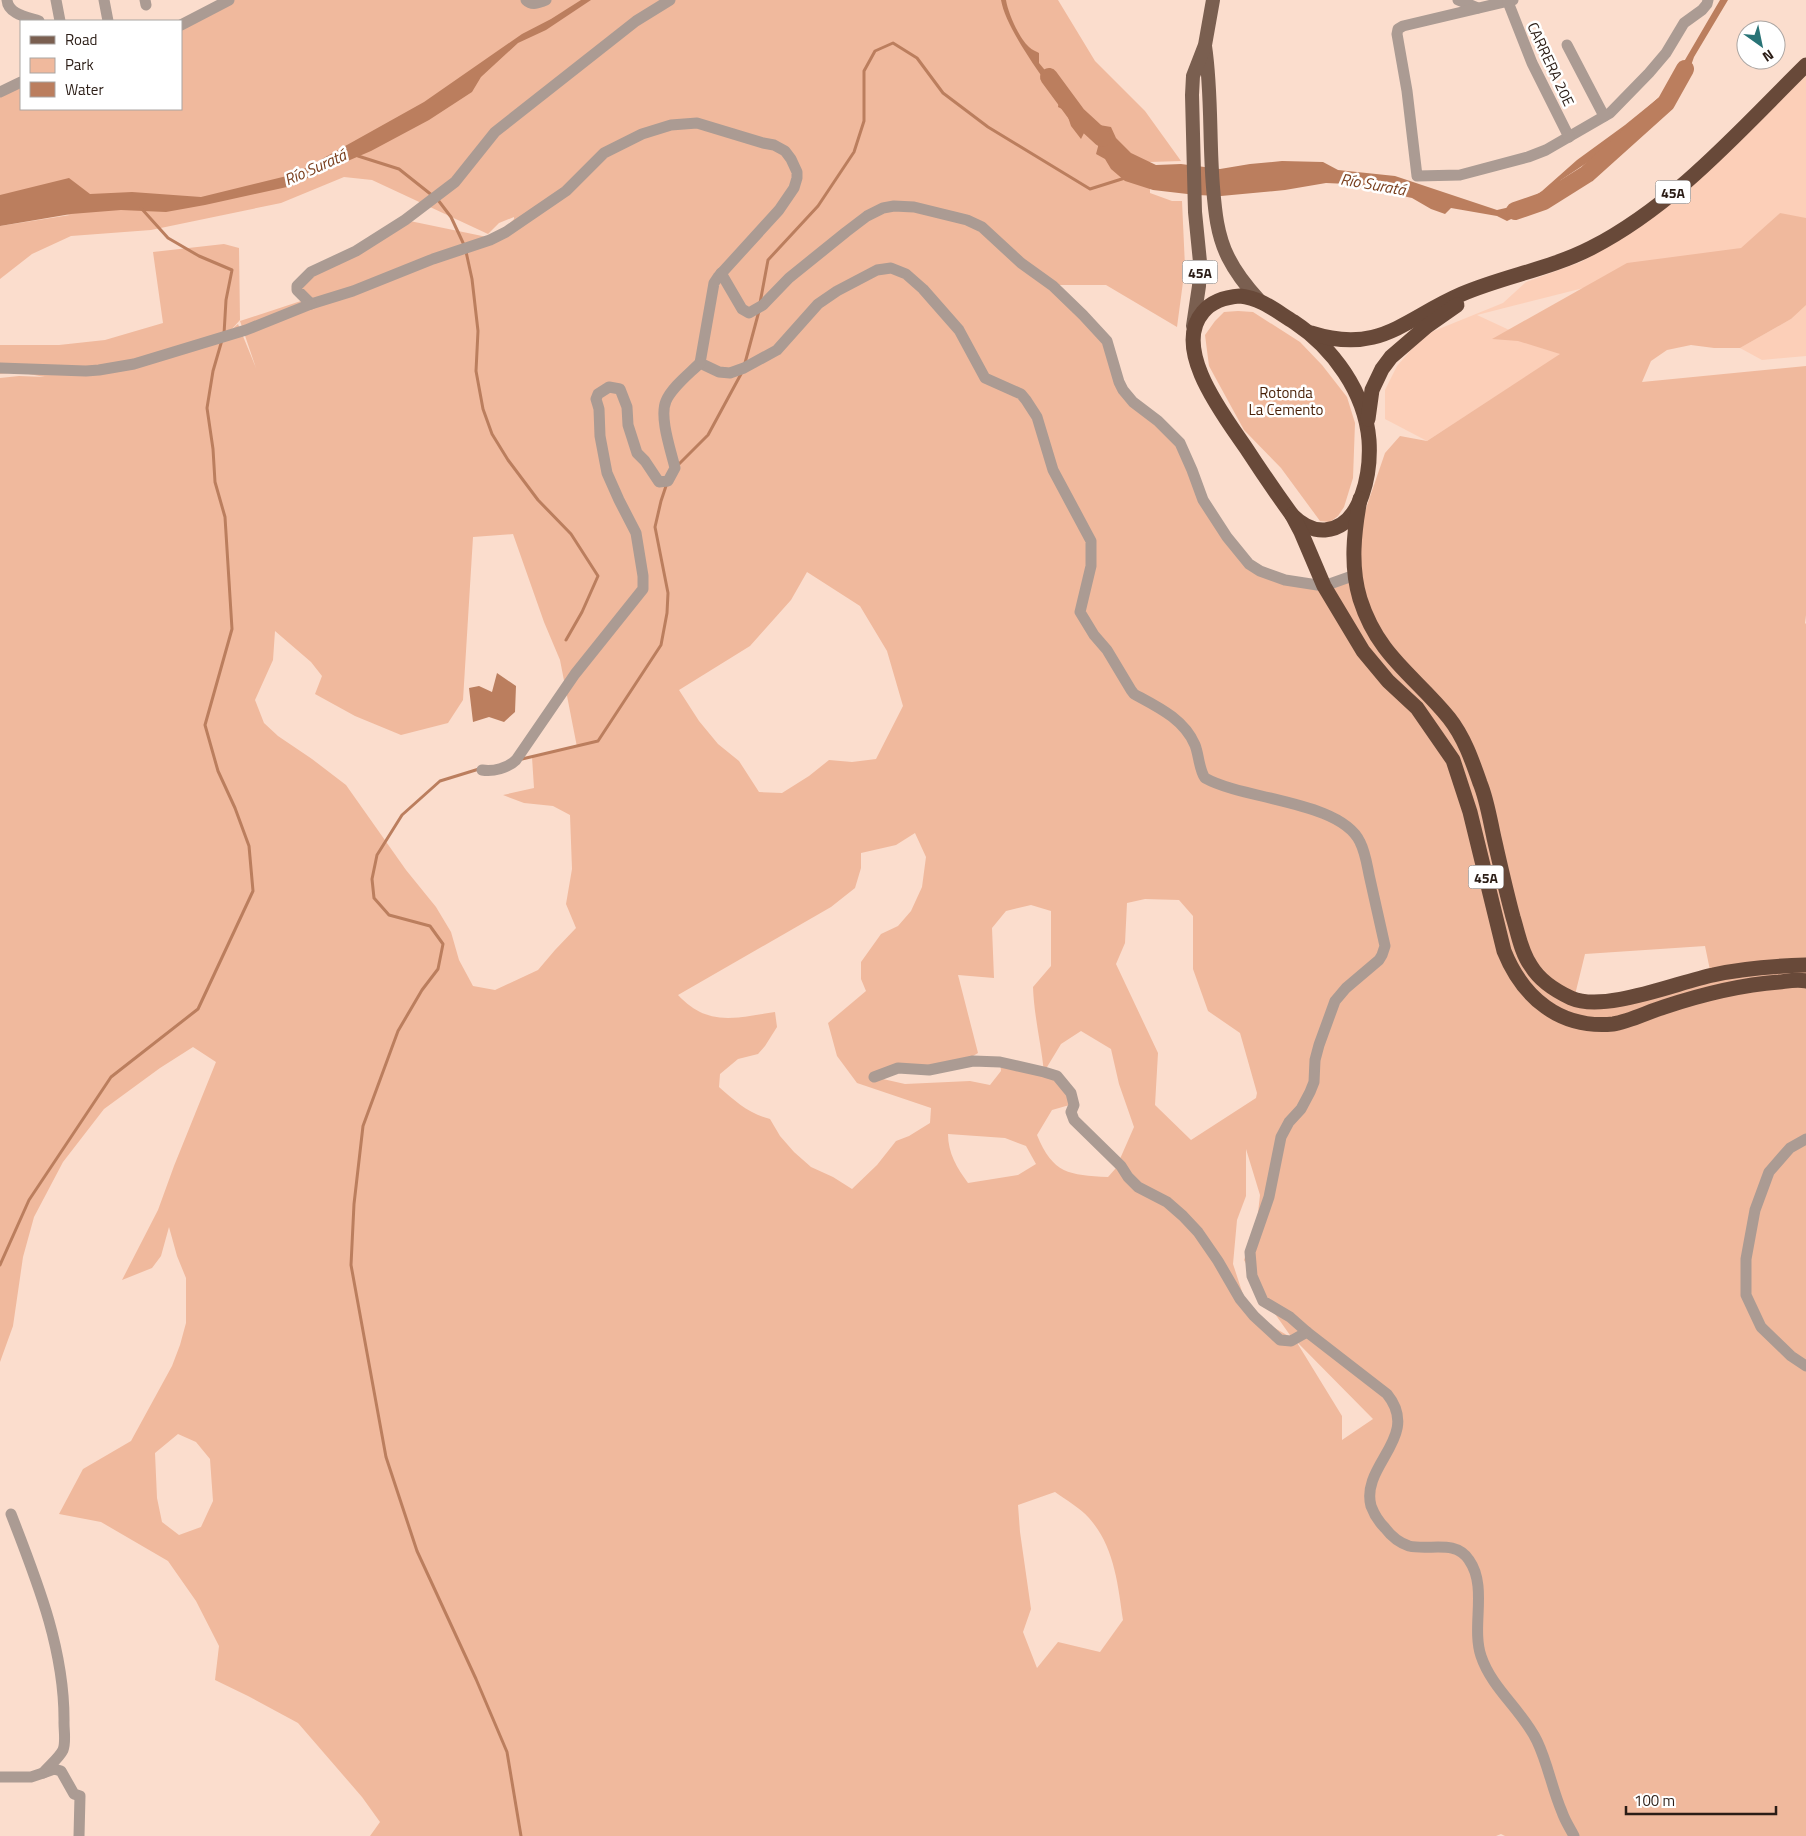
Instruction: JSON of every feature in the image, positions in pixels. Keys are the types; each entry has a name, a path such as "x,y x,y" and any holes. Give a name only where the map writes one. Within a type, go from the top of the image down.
{"highway":[{"name":"45A","path":"1513,277 1590,249 1616,235 1696,173 1806,65"},
{"path":"1309,332 1329,339 1350,341 1390,333 1432,308 1462,294 1493,282 1513,277"},
{"path":"1367,431 1368,409 1372,390 1382,369 1391,357 1452,307 1513,277"},
{"name":"45A","path":"1806,965 1772,966 1740,970 1607,1002 1574,1000 1555,990 1531,968 1524,953 1505,886 1482,786 1468,750 1450,720 1434,701 1403,671 1379,641 1368,621 1360,598 1355,575 1355,527 1368,462 1367,431 1362,408 1351,384 1328,351 1309,332 1259,300 1240,296 1221,299 1204,310 1192,332 1195,356 1202,379 1214,402 1292,514 1324,586 1363,651 1388,681 1417,708 1453,760 1470,812 1504,951 1510,967 1536,1000 1561,1016 1588,1024 1615,1024 1672,1004 1732,989 1770,982 1806,981"},
{"name":"45A","path":"1292,514 1308,527 1328,530 1341,526 1351,517 1360,499"}],"main road":[{"name":"45A","path":"1192,332 1199,286 1200,262 1195,212 1192,96 1194,76 1205,45 1213,0"},
{"name":"45A","path":"1205,45 1208,68 1210,160 1218,231 1228,256 1241,280 1259,300"}],"street":[{"path":"7,0 12,10 37,20"},
{"path":"56,0 60,20"},
{"path":"104,0 108,20"},
{"path":"182,23 207,5 229,0"},
{"path":"526,0 538,4 546,0"},
{"path":"311,304 297,290 297,286 308,274 356,251 412,214 455,182 495,132 636,21 670,0"},
{"path":"1458,0 1478,8"},
{"path":"1510,1 1403,26 1398,29 1397,34 1407,91 1418,176 1460,175 1546,150 1610,113 1649,73 1666,53 1684,23 1702,10 1708,4 1708,0"},
{"name":"CARRERA 20E","path":"1510,1 1532,63 1570,137"},
{"path":"1568,45 1604,116"},
{"path":"0,92 20,82"},
{"path":"0,368 99,370 134,364 246,330 311,304 353,291 433,259 490,240 506,232 558,197 604,153 642,134 671,125 697,123 774,145 785,151 797,172 794,188 788,199 714,283 700,363 665,402 664,412 667,435 675,468 668,481 659,482 645,461 637,453 628,425 627,407 620,389 609,387 598,394 596,399 600,409 600,436 607,472 636,534 643,576 643,589 575,674 514,762 489,771 482,770"},
{"path":"721,274 742,309 749,313 759,308 803,265 866,216 883,208 894,206 914,207 967,220 982,228 1021,263 1053,286 1107,340 1123,390 1180,443 1203,500 1226,537 1249,564 1260,571 1285,580 1324,586 1355,575"},
{"path":"700,363 720,372 730,372 744,368 777,350 818,304 837,291 877,270 891,268 906,274 923,289 959,330 985,378 1020,394 1034,412 1053,470 1091,541 1092,566 1080,612 1090,629 1107,650 1134,694 1168,713 1183,726 1195,745 1205,778 1224,788 1316,810 1342,822 1352,830 1359,840 1365,854 1385,946 1384,951 1379,960 1346,988 1335,1002 1315,1060 1314,1082 1301,1109 1289,1122 1281,1137 1269,1197 1250,1252 1252,1276 1264,1301 1290,1317 1387,1394 1396,1407 1398,1426 1394,1439 1372,1480 1371,1504 1374,1514 1390,1534 1410,1546 1450,1547 1458,1549 1469,1560 1476,1575 1478,1642 1481,1657 1493,1680 1537,1740 1548,1766 1562,1812 1574,1836"},
{"path":"874,1077 898,1068 930,1070 973,1061 1000,1062 1057,1076 1071,1093 1074,1105 1071,1112 1074,1120 1121,1166 1138,1187 1167,1202 1188,1221 1218,1261 1240,1299 1254,1316 1280,1340 1291,1341 1307,1332"},
{"path":"1806,1139 1790,1148 1769,1172 1755,1210 1746,1259 1746,1295 1762,1326 1791,1356 1806,1366"},
{"path":"11,1514 50,1624 59,1666 64,1710 64,1746 60,1754 43,1773"},
{"path":"0,1777 30,1777 54,1769 61,1771 74,1794 80,1796 79,1836"}],"shaded area":[{"path":"1806,76 1806,229 1780,213 1742,248 1477,315 1561,354 1427,441 1385,419 1385,390 1397,366 1424,335 1503,303 1526,282 1581,262 1617,240 1772,108"},
{"path":"1806,302 1806,356 1762,360 1740,348 1791,319"}],"green space":[{"path":"229,0 1058,0 1095,61 1145,111 1181,161 1150,162 1150,193 1172,201 1182,201 1185,267 1177,327 1106,285 1055,285 1100,333 1133,404 1173,432 1201,503 1260,571 1324,586 1355,575 1363,517 1385,453 1400,436 1427,441 1560,354 1518,341 1492,339 1627,263 1741,248 1780,213 1806,218 1806,305 1791,319 1740,348 1714,348 1691,345 1667,350 1651,361 1642,382 1806,366 1806,1836 1505,1836 1501,1834 1496,1836 370,1836 380,1822 362,1797 298,1723 215,1680 219,1646 196,1601 168,1561 101,1522 59,1514 83,1469 131,1441 172,1366 180,1345 186,1323 186,1278 177,1256 169,1227 161,1256 152,1268 122,1280 158,1210 216,1062 193,1047 160,1068 104,1109 63,1162 34,1217 23,1257 13,1326 0,1362 0,378 19,376 45,377 18,372 0,374 0,345 59,345 105,340 163,323 153,252 224,244 239,248 240,320 231,330 238,324 256,368 240,321 304,300 296,288 310,273 405,220 487,237 504,229 514,217 499,223 488,234 372,180 344,177 281,203 151,230 71,236 32,254 0,279 0,226 70,215 0,195 0,92 20,82 20,110 182,110 182,24","holes":["513,534 544,622 560,660 577,747 532,757 534,788 503,795 524,803 553,806 570,815 572,869 566,904 576,928 538,970 495,990 473,986 459,960 451,932 436,907 406,870 346,785 278,736 264,723 255,700 273,660 275,631 311,662 322,676 315,694 355,716 401,735 448,723 463,700 473,537","807,572 860,606 887,651 903,706 876,759 852,762 829,760 809,776 782,793 759,792 739,761 718,744 699,721 679,690 750,646 791,600","915,833 926,857 922,887 911,911 898,926 881,934 861,962 861,979 866,991 828,1023 837,1056 857,1083 931,1108 930,1123 909,1136 896,1141 877,1165 852,1189 833,1177 811,1167 780,1136 770,1119 749,1110 719,1087 720,1074 738,1059 758,1054 765,1046 777,1027 775,1012 735,1018 711,1016 700,1012 678,995 831,907 855,888 861,868 861,853 896,845","1145,899 1179,900 1193,916 1193,969 1208,1011 1240,1033 1257,1093 1256,1098 1191,1140 1155,1105 1158,1053 1116,964 1125,943 1127,903","1031,905 1051,911 1051,966 1033,987 1044,1072 1061,1044 1081,1031 1111,1049 1119,1084 1134,1127 1116,1168 1108,1177 1083,1175 1064,1170 1049,1158 1043,1148 1037,1135 1052,1110 1073,1104 1057,1076 1000,1062 1001,1071 990,1085 970,1081 905,1084 874,1077 899,1068 958,1065 978,1053 958,975 994,978 992,928 1006,911","1705,946 1711,975 1607,1002 1574,999 1585,954","948,1134 1005,1138 1026,1146 1036,1164 1018,1175 968,1183 951,1154","1246,1149 1260,1195 1257,1222 1244,1260 1268,1304 1292,1338 1249,1313 1233,1264 1237,1220 1246,1196","1296,1341 1373,1419 1342,1440 1342,1416","178,1434 196,1442 210,1459 213,1501 201,1527 179,1535 162,1522 157,1498 155,1453","1055,1492 1085,1514 1097,1529 1114,1566 1123,1620 1100,1652 1058,1642 1037,1668 1023,1632 1031,1609 1018,1505"]},
{"name":"Rotonda La Cemento","path":"1224,312 1253,312 1300,342 1322,365 1347,397 1355,423 1353,478 1344,507 1338,516 1330,522 1320,521 1281,468 1244,430 1209,366 1205,335"}],"water":[{"path":"581,0 591,0 546,30 518,43 481,77 472,92 429,120 371,151 287,187 166,212 121,210 71,214 0,226 0,195 69,178 90,194 132,192 201,197 295,174 424,102 522,34"},
{"path":"1001,0 1006,0 1021,38 1030,48 1039,53 1039,63 1063,92 1062,102 1071,107 1082,122 1111,127 1116,138 1131,153 1156,165 1181,164 1220,169 1282,161 1323,162 1338,170 1395,176 1497,210 1523,204 1542,191 1577,160 1662,95 1720,0 1728,0 1694,57 1688,74 1671,91 1597,156 1561,180 1532,209 1507,221 1497,216 1451,208 1445,214 1431,209 1412,198 1348,184 1326,183 1285,190 1221,196 1153,190 1125,181 1111,169 1105,159 1096,154 1099,143 1085,131 1081,139 1071,126 1066,111 1058,107 1059,101 1017,38 1004,12"},
{"path":"497,673 516,686 515,712 504,722 489,717 473,722 469,688 479,686 492,692"}],"waterway":[{"path":"760,303 768,260 818,206 854,152 864,121 864,71 875,51 893,43 917,58 943,93 988,127 1090,189 1125,178"},
{"name":"Río Suratá","path":"1515,211 1544,201 1587,174 1666,103 1685,69"},
{"name":"Río Suratá","path":"1049,77 1077,115 1102,138"},
{"path":"358,156 399,169 433,196"},
{"path":"438,200 451,217 465,247 472,279 478,331 476,371 483,409 492,434 508,460 538,500 571,534 598,576 582,612 566,640"},
{"path":"141,208 168,238 199,256 232,270 226,300 224,334"},
{"path":"745,363 759,311"},
{"path":"0,1265 29,1200 111,1077 198,1009 253,891 249,846 235,808 218,771 205,725 232,629 225,517 215,482 213,449 207,408 213,371 222,340"},
{"path":"677,466 708,435 741,374"},
{"path":"522,759 598,741 661,645 667,613 668,593 655,527 667,483"},
{"path":"479,769 440,781 402,815 377,855 372,879 374,898 389,915 430,926 443,944 438,969 422,990 398,1031 363,1126 354,1204 351,1265 386,1457 417,1551 476,1679 507,1752 521,1836"}]}
